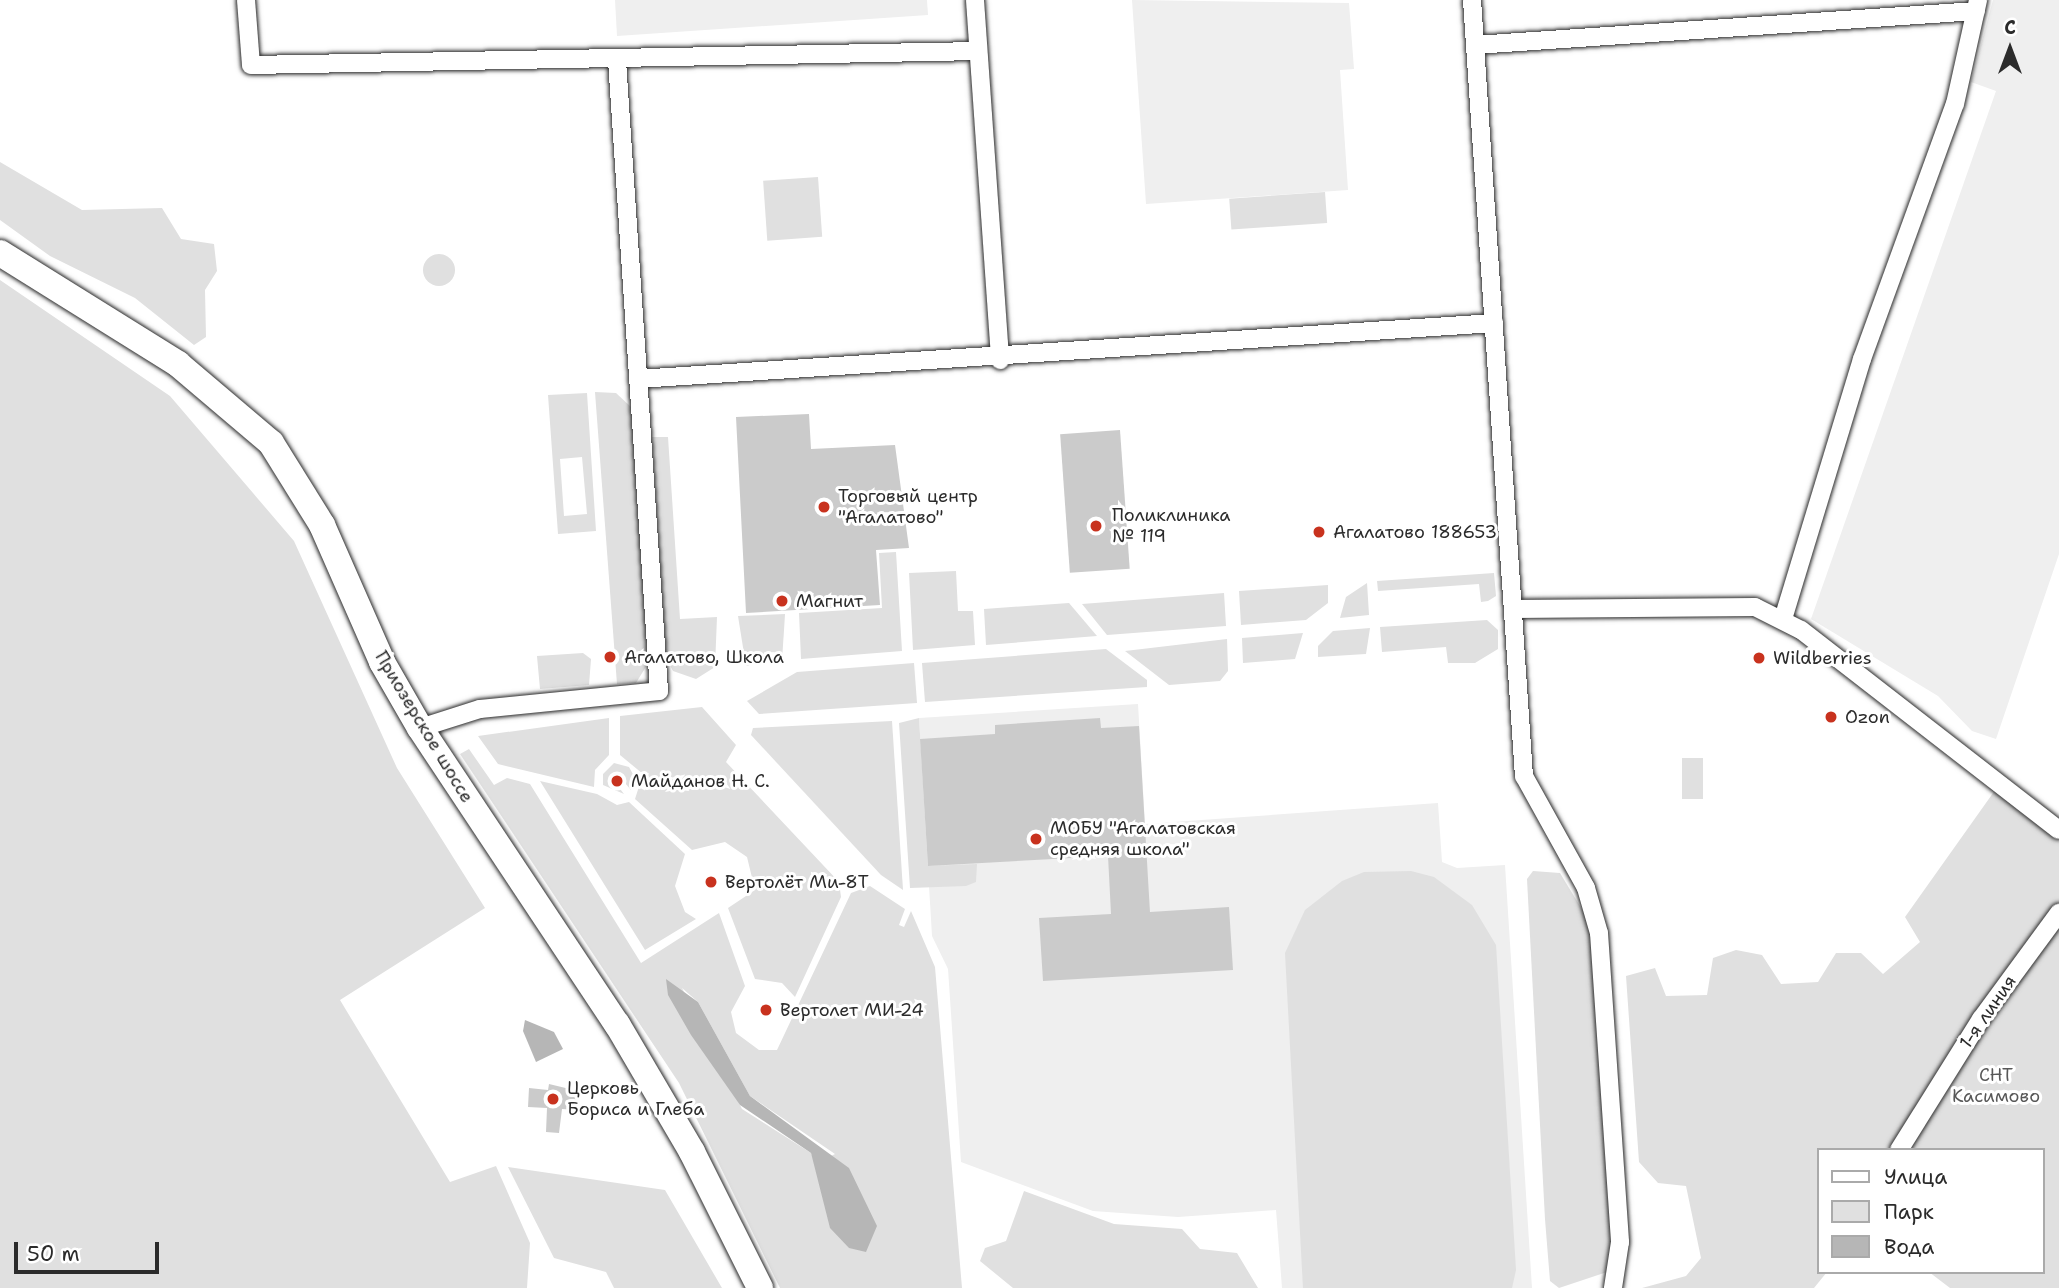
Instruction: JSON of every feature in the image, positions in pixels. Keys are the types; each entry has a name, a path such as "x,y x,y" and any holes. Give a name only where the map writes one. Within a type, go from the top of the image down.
{"main road":[{"name":"Приозерское шоссе","path":"0,253 178,364 271,443 322,525 382,662 420,728 617,1024 760,1288"}],"street":[{"path":"246,0 251,65 617,61 978,51"},
{"path":"975,0 1000,360"},
{"path":"1472,0 1524,776 1586,888 1599,933 1620,1242 1613,1288"},
{"path":"1475,45 1977,5 1951,117 1862,359 1783,619"},
{"path":"420,728 480,709 659,691 617,61"},
{"path":"638,379 1000,360 1494,323"},
{"path":"1513,609 1722,602 1783,619 1960,757 2059,830"},
{"name":"1-я линия","path":"1900,1148 1981,1019 2059,913"}],"shaded area":[{"path":"615,0 927,0 928,15 617,36"},
{"path":"1132,0 1349,3 1354,69 1340,70 1348,190 1146,204"},
{"path":"1993,0 2059,0 2059,554 1996,739 1972,731 1938,696 1811,619 1996,91 1971,82"},
{"path":"1138,704 1145,824 1438,803 1442,862 1457,868 1505,865 1532,1288 1282,1288 1276,1210 1178,1217 1093,1211 961,1162 948,969 932,936 919,718"}],"green space":[{"path":"0,162 82,210 162,208 181,239 214,244 217,271 205,290 206,337 194,345 135,298 50,256 0,220"},
{"path":"818,177 822,237 767,241 763,181"},
{"path":"1325,192 1327,223 1231,230 1229,199"},
{"path":"439,254 450,259 455,270 450,281 439,286 428,281 423,270 428,259"},
{"path":"0,280 170,396 294,541 397,768 485,908 340,1000 450,1182 496,1166 530,1243 527,1288 0,1288"},
{"path":"595,392 616,393 631,407 650,660 636,683 617,684"},
{"path":"587,393 596,531 558,534 548,395","holes":["582,457 587,514 564,516 560,459"]},
{"path":"652,437 668,437 680,619 717,617 715,667 696,679 673,671 666,657"},
{"path":"896,552 902,651 801,659 799,613 882,608 879,553"},
{"path":"956,571 958,611 973,611 975,645 913,650 909,573"},
{"path":"1494,573 1496,596 1488,601 1481,602 1479,584 1378,591 1377,581"},
{"path":"1367,583 1369,615 1340,618 1346,597"},
{"path":"1328,585 1328,603 1306,620 1241,625 1239,591"},
{"path":"1224,593 1226,626 1107,635 1082,604"},
{"path":"1069,603 1097,636 986,645 984,609"},
{"path":"785,614 782,661 746,666 738,616"},
{"path":"1487,620 1498,630 1498,649 1475,663 1448,663 1446,647 1382,652 1380,627"},
{"path":"1370,628 1366,654 1318,657 1318,646 1333,631"},
{"path":"1303,633 1295,659 1243,663 1242,638"},
{"path":"1227,639 1228,671 1220,681 1169,685 1125,651"},
{"path":"1106,649 1147,680 1147,687 925,702 922,663"},
{"path":"583,653 591,659 589,685 540,689 537,656"},
{"path":"914,663 917,703 759,714 747,701 797,672"},
{"path":"702,707 736,745 726,762 839,882 841,897 795,997 782,983 755,979 728,908 755,890 747,857 725,842 692,850 635,799 643,774 620,755 620,716"},
{"path":"609,718 609,755 595,770 594,787 498,764 478,736"},
{"path":"919,718 928,866 977,864 976,882 966,886 910,888 899,723"},
{"path":"892,721 903,890 881,875 751,735 753,728"},
{"path":"469,749 494,785 507,778 530,784 641,963 719,913 745,986 731,1012 736,1033 759,1050 777,1050 851,893 870,886 905,909 899,925 904,927 911,911 935,967 962,1288 780,1288 679,1083 460,754","holes":["682,988 698,1002 750,1096 835,1154 815,1164 811,1153 742,1109"]},
{"path":"1682,758 1703,758 1703,799 1682,799"},
{"path":"614,763 629,767 634,776 631,790 619,776 614,781 624,794 603,785 603,774"},
{"path":"540,781 597,794 617,805 629,802 685,854 675,886 685,912 696,919 645,950"},
{"name":"СНТ Касимово","path":"1998,786 2059,840 2059,1288 1950,1288 1932,1274 2045,1274 2045,1148 1818,1148 1818,1274 1825,1274 1814,1288 1642,1288 1686,1276 1701,1258 1686,1186 1658,1183 1639,1162 1626,976 1655,968 1666,996 1707,995 1713,958 1736,950 1762,955 1781,984 1818,982 1836,953 1861,953 1883,974 1920,942 1905,917"},
{"path":"1411,871 1434,877 1472,905 1496,945 1516,1270 1512,1288 1303,1288 1285,953 1305,910 1342,881 1364,872"},
{"path":"1533,871 1560,873 1589,921 1612,1244 1610,1271 1559,1288 1550,1281 1545,1219 1527,879"},
{"path":"508,1167 665,1190 722,1288 614,1288 606,1272 554,1258"},
{"path":"1024,1191 1114,1224 1182,1229 1200,1249 1237,1253 1258,1288 1013,1288 980,1261 985,1248 1006,1241"}],"water":[{"path":"666,979 698,1002 750,1096 849,1168 877,1226 866,1252 849,1248 830,1228 811,1153 740,1105 691,1035 668,995"},
{"path":"525,1020 554,1032 563,1049 536,1062 523,1031"}],"building":[{"name":"Торговый центр \"Агалатово\"","path":"809,414 811,449 895,445 909,548 876,550 880,605 746,613 736,417"},
{"name":"Поликлиника № 119","path":"1120,430 1130,569 1070,573 1060,434"},
{"name":"МОБУ \"Агалатовская средняя школа\"","path":"1100,718 1101,728 1139,726 1150,912 1229,907 1233,970 1043,981 1039,918 1111,914 1108,856 928,866 920,739 995,734 995,725"},
{"name":"Церковь Бориса и Глеба","path":"549,1084 578,1091 577,1110 562,1109 559,1133 546,1132 547,1108 528,1107 529,1088 548,1090"}],"place":[{"name":"Торговый центр \"Агалатово\"","path":"824,507"},
{"name":"Поликлиника № 119","path":"1096,526"},
{"name":"Агалатово 188653","path":"1319,532"},
{"name":"Магнит","path":"782,601"},
{"name":"Агалатово, Школа","path":"610,657"},
{"name":"Wildberries","path":"1759,658"},
{"name":"Ozon","path":"1831,717"},
{"name":"Майданов Н. С.","path":"617,781"},
{"name":"МОБУ \"Агалатовская средняя школа\"","path":"1036,839"},
{"name":"Вертолёт Ми-8Т","path":"711,882"},
{"name":"Вертолет МИ-24","path":"766,1010"},
{"name":"Церковь Бориса и Глеба","path":"553,1099"}]}
